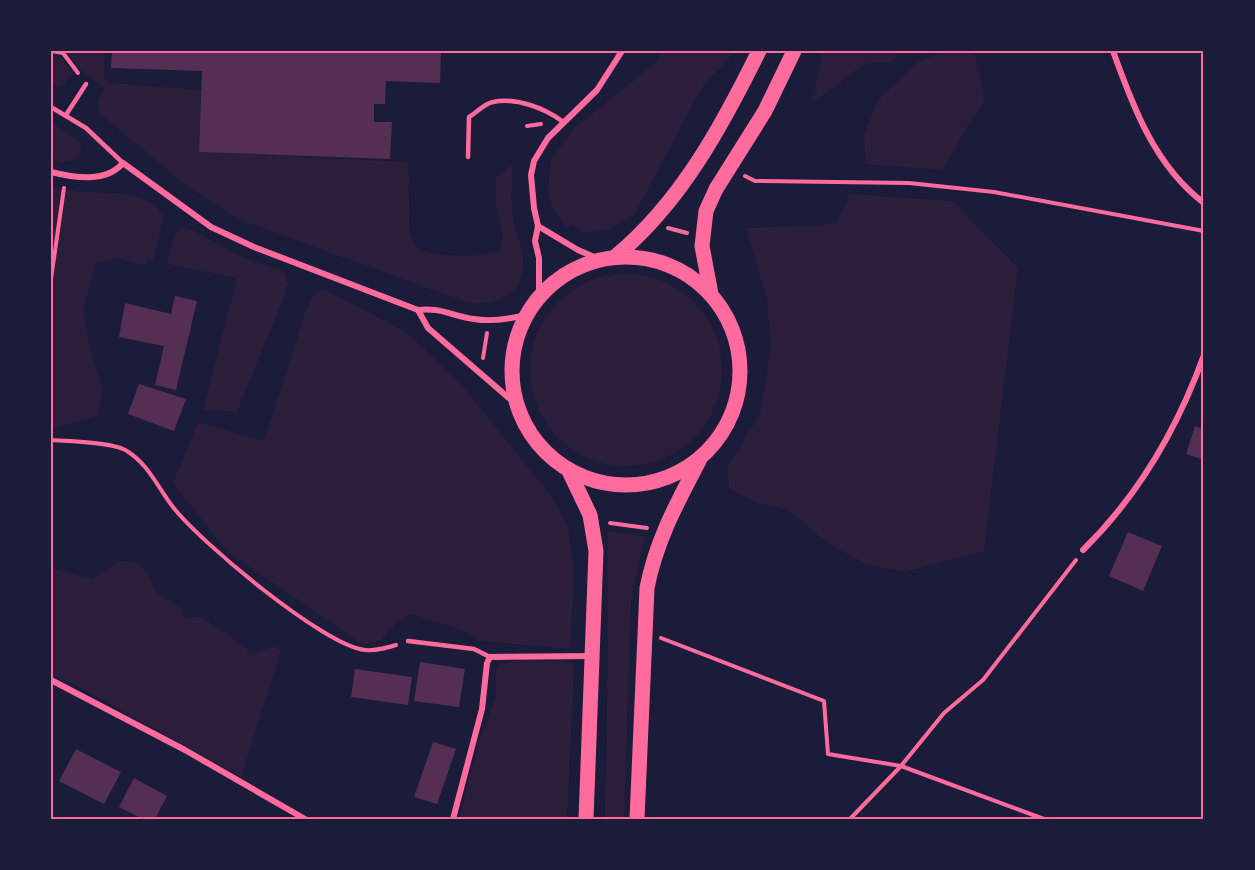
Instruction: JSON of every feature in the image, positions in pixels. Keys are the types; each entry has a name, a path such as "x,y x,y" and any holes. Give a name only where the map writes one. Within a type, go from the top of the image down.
{"main road":[{"path":"616,256 635,240 668,204 723,121 759,51"},
{"path":"711,294 702,246 706,211 716,189 765,111 794,51"},
{"path":"633,256 673,267 693,279 711,294 732,329 741,368 739,389 730,418 714,444 700,458 662,480 641,484 598,482 568,469 544,450 531,435 518,406 512,376 513,355 526,315 539,297 557,280 599,259 633,256"},
{"path":"637,819 647,588 651,566 666,523 700,458"},
{"path":"568,469 590,515 596,551 594,656 586,819"}],"street":[{"path":"539,297 539,258 535,241 538,226 531,175 540,149 562,121 597,90 622,51"},
{"path":"1113,51 1157,153 1186,190 1204,203"},
{"path":"51,172 64,175 108,176 116,172 123,163 211,227 254,247 418,310 435,308 474,319 506,320 526,315"},
{"path":"538,226 578,250 599,259"},
{"path":"418,310 428,328 518,406"},
{"path":"1083,550 1110,523 1157,456 1190,394 1204,355"},
{"path":"453,819 482,709 487,663 490,657 594,656"},
{"path":"51,680 185,750 305,819"}],"lane":[{"path":"66,115 86,84"},
{"path":"468,157 469,117 492,102 516,103 547,110 562,121"},
{"path":"51,107 86,128 123,163"},
{"path":"408,642 474,649 490,657"}],"path":[{"path":"52,51 63,53 78,73"},
{"path":"51,279 62,215 64,175"},
{"path":"745,176 754,181 909,183 994,192 1204,231"},
{"path":"662,226 688,233"},
{"path":"483,359 488,329"},
{"path":"51,440 126,449 151,472 173,507 207,543 278,600 334,639 363,650 379,649 408,642"},
{"path":"606,522 648,528"},
{"path":"850,819 901,766 944,713 983,680 1083,550"},
{"path":"660,638 824,701 828,754 901,766 1044,819"}],"shaded area":[{"path":"67,51 104,51 104,78 110,83 201,90 199,152 408,162 410,236 420,251 460,256 481,255 500,250 503,237 496,203 496,177 503,174 509,165 513,168 514,220 523,266 517,287 503,299 493,302 469,303 238,219 184,184 99,113 98,101 105,89 78,68"},
{"path":"663,51 735,51 701,89 634,215 610,229 586,233 571,224 567,228 552,207 548,192 551,160 575,128 657,61"},
{"path":"823,51 899,51 891,62 865,64 812,103"},
{"path":"945,51 974,51 985,100 969,123 943,170 865,164 864,135 878,100 918,62"},
{"path":"51,56 61,57 73,74 61,86 51,86"},
{"path":"51,122 80,142 82,151 72,161 60,163 51,156"},
{"path":"51,186 80,192 112,193 141,198 164,215 153,261 147,260 144,265 119,258 96,263 83,310 90,348 103,391 97,416 56,428 51,426"},
{"path":"850,194 953,201 1018,268 984,551 904,572 865,564 826,542 787,509 757,503 729,488 727,466 760,415 771,347 767,300 746,228 819,226 837,222"},
{"path":"182,228 190,229 247,259 283,271 288,284 237,412 203,410 237,278 167,264 175,233"},
{"path":"626,274 663,281 694,302 715,333 722,370 715,407 694,438 663,459 626,466 589,459 558,438 537,407 530,370 537,333 558,302 589,281"},
{"path":"326,290 406,332 461,384 551,496 568,526 574,574 570,649 479,641 462,630 410,614 394,625 381,641 363,645 228,552 173,483 198,422 264,441 306,310 314,293"},
{"path":"607,531 645,536 631,599 624,819 605,819 608,657"},
{"path":"119,561 141,565 157,593 182,609 184,619 199,617 204,619 252,654 275,646 281,651 241,777 51,674 51,568 93,579"},
{"path":"520,660 566,661 574,665 567,819 459,819 479,741 496,696 496,671 499,664"}],"building":[{"path":"112,51 441,51 440,83 386,81 385,104 374,104 374,122 392,122 390,159 199,152 202,71 111,68"},
{"path":"175,296 197,301 176,390 155,385 164,346 119,337 125,303 171,314"},
{"path":"139,384 186,399 174,431 128,414"},
{"path":"1195,426 1204,429 1204,460 1186,454"},
{"path":"1128,532 1162,546 1143,591 1109,576"},
{"path":"420,662 465,669 459,707 414,701"},
{"path":"355,669 412,677 408,705 351,697"},
{"path":"433,742 456,749 437,804 414,797"},
{"path":"76,749 121,772 104,804 59,781"},
{"path":"134,778 167,796 155,819 143,819 119,807"}]}
